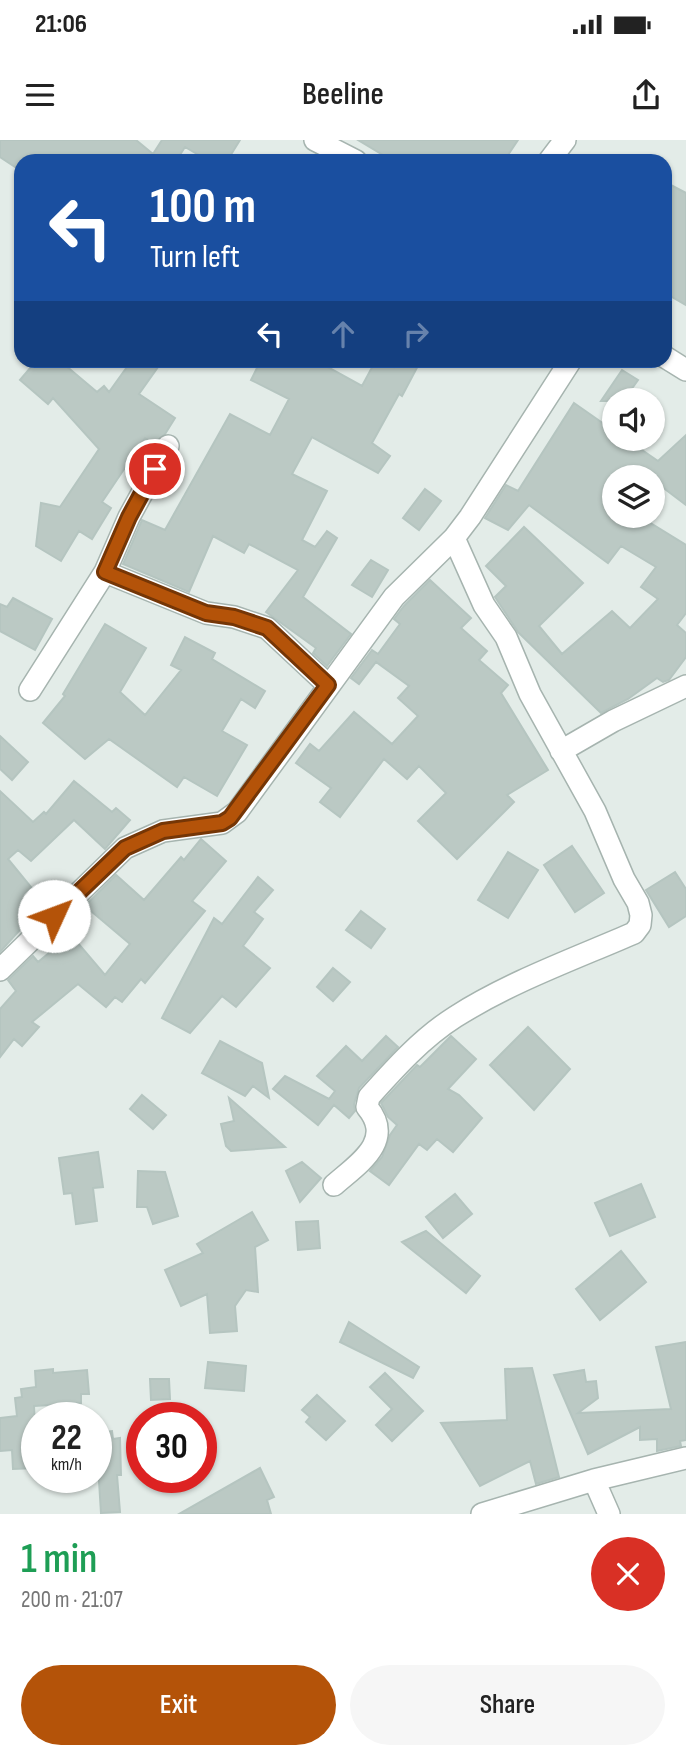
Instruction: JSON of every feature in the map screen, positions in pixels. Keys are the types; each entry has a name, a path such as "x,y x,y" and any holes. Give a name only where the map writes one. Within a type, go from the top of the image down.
{"street":[{"path":"315,140 342,154"},
{"path":"554,154 565,140"},
{"path":"0,970 125,848 163,831 222,823 230,818 394,597 454,538 496,480 566,368"},
{"path":"30,690 105,572 129,517 168,446"},
{"path":"334,1185 360,1162 378,1138 376,1118 367,1107 369,1097 429,1036 456,1017 532,976 634,933 640,925 638,903 595,811 530,694 506,637 484,605 454,538"},
{"path":"105,572 206,613 234,617 267,628 328,685"},
{"path":"561,751 613,721 686,686"},
{"path":"482,1514 594,1480 686,1458"},
{"path":"594,1480 609,1514"}],"building":[{"path":"0,140 136,140 153,154 14,154 14,166 0,157"},
{"path":"162,140 240,140 231,154 197,154 185,147 180,154 153,154"},
{"path":"358,140 518,140 509,154 381,154"},
{"path":"672,186 686,193 686,305 672,297"},
{"path":"30,368 68,368 97,392 104,386 109,392 126,368 157,368 139,394 175,418 165,434 154,443 145,438 102,502 111,508 92,539 79,531 61,561 36,546 41,503 60,507 99,449 53,398 48,404 20,380"},
{"path":"257,368 329,368 362,386 372,368 417,368 372,443 390,456 378,473 312,437 292,474 327,491 302,540 315,547 327,531 337,538 303,597 351,634 327,666 313,653 316,648 266,612 298,570 249,544 244,553 213,536 189,592 123,564 142,520 165,530 230,414 270,435 289,399 251,380"},
{"path":"622,370 638,380 632,388 610,388"},
{"path":"574,403 602,423 602,451 643,451 658,461 686,435 686,505 665,489 665,465 602,465 602,528 658,528 686,545 686,613 677,625 686,633 686,657 669,680 663,682 657,678 628,699 601,713 518,632 495,597 506,586 486,566 524,527 583,583 539,626 562,654 612,611 630,628 658,599 641,587 656,567 621,546 608,563 529,505 508,530 485,518 506,485 518,491"},
{"path":"425,489 441,501 419,530 403,518"},
{"path":"371,560 388,570 372,597 352,585"},
{"path":"430,580 471,618 461,628 487,651 479,660 508,685 501,693 548,770 507,795 514,802 457,859 418,821 446,793 419,766 407,779 384,759 340,817 320,802 331,788 296,763 310,744 319,751 354,712 392,744 418,716 398,698 409,686 376,662 359,684 351,678 372,650 378,654 400,624 394,619"},
{"path":"13,598 52,619 35,650 0,631 0,604 7,607"},
{"path":"105,624 146,648 120,692 145,715 181,670 171,665 185,637 215,653 212,659 265,691 255,708 241,699 222,731 247,745 217,796 184,777 177,787 109,739 85,759 43,723 65,696 63,694"},
{"path":"0,736 28,762 12,780 0,769"},
{"path":"74,781 112,812 116,808 130,820 105,849 74,820 31,861 18,850 8,859 44,903 0,952 0,791 33,822 44,812 46,814"},
{"path":"201,839 226,861 192,901 205,911 145,983 141,979 122,1002 115,997 106,1007 78,984 32,1022 39,1027 22,1046 14,1039 0,1057 0,1009 16,991 8,980 33,956 38,962 71,935 105,975 130,944 85,906 116,875 144,900 181,857 184,860"},
{"path":"572,846 604,893 575,912 544,865"},
{"path":"508,852 538,870 508,918 478,900"},
{"path":"675,872 686,889 686,916 669,927 646,890"},
{"path":"258,877 273,890 254,912 263,919 243,946 270,968 236,1007 222,996 190,1033 162,1018 214,918 222,924"},
{"path":"361,911 385,929 371,948 346,930"},
{"path":"333,968 350,982 333,1001 317,987"},
{"path":"528,1027 570,1069 534,1110 490,1065"},
{"path":"386,1036 398,1047 359,1088 354,1104 355,1111 349,1118 334,1105 318,1125 273,1089 285,1076 329,1099 335,1091 317,1076 346,1046 362,1061"},
{"path":"451,1036 476,1059 448,1089 459,1095 482,1118 453,1152 437,1139 427,1150 419,1144 389,1185 370,1171 382,1157 397,1125 388,1117 381,1103 417,1065 420,1067"},
{"path":"220,1041 262,1063 269,1098 253,1086 245,1096 202,1073"},
{"path":"142,1095 166,1115 153,1129 130,1109"},
{"path":"229,1098 285,1147 231,1151 226,1146 221,1124 234,1121"},
{"path":"98,1152 103,1187 93,1188 97,1221 76,1224 72,1193 64,1194 59,1158"},
{"path":"302,1162 321,1178 300,1202 286,1171"},
{"path":"138,1171 165,1172 178,1216 153,1224 147,1207 137,1207"},
{"path":"641,1184 655,1217 610,1236 595,1203"},
{"path":"455,1194 472,1214 443,1238 426,1217"},
{"path":"252,1212 268,1240 255,1247 258,1292 246,1290 235,1306 237,1331 210,1333 207,1294 181,1306 165,1270 203,1253 197,1244"},
{"path":"318,1221 320,1248 298,1250 296,1222"},
{"path":"426,1231 480,1276 466,1293 402,1242"},
{"path":"621,1251 646,1282 600,1320 576,1289"},
{"path":"349,1322 419,1367 413,1378 340,1342"},
{"path":"686,1342 686,1440 680,1441 681,1446 657,1451 657,1439 640,1440 640,1427 588,1454 554,1375 584,1370 586,1382 596,1381 598,1398 578,1413 671,1409 656,1347"},
{"path":"208,1362 246,1366 244,1391 205,1388"},
{"path":"532,1368 559,1477 536,1484 530,1461 480,1486 441,1423 507,1420 505,1369"},
{"path":"53,1369 53,1373 87,1370 89,1394 81,1394 81,1402 21,1402 21,1469 13,1469 12,1450 0,1451 0,1418 17,1416 15,1398 22,1397 21,1389 36,1387 35,1371"},
{"path":"385,1373 423,1411 392,1441 376,1425 392,1409 370,1387"},
{"path":"150,1379 169,1379 170,1399 151,1400"},
{"path":"317,1395 345,1421 326,1440 306,1422 310,1417 302,1410"},
{"path":"112,1431 113,1439 120,1438 121,1475 117,1475 120,1512 101,1513 100,1493 112,1493"},
{"path":"260,1468 274,1497 267,1500 271,1514 179,1514"}],"route":[{"path":"54,916 125,848 163,831 222,823 230,818 328,685 267,628 234,617 206,613 105,572 129,517 155,469"}]}
